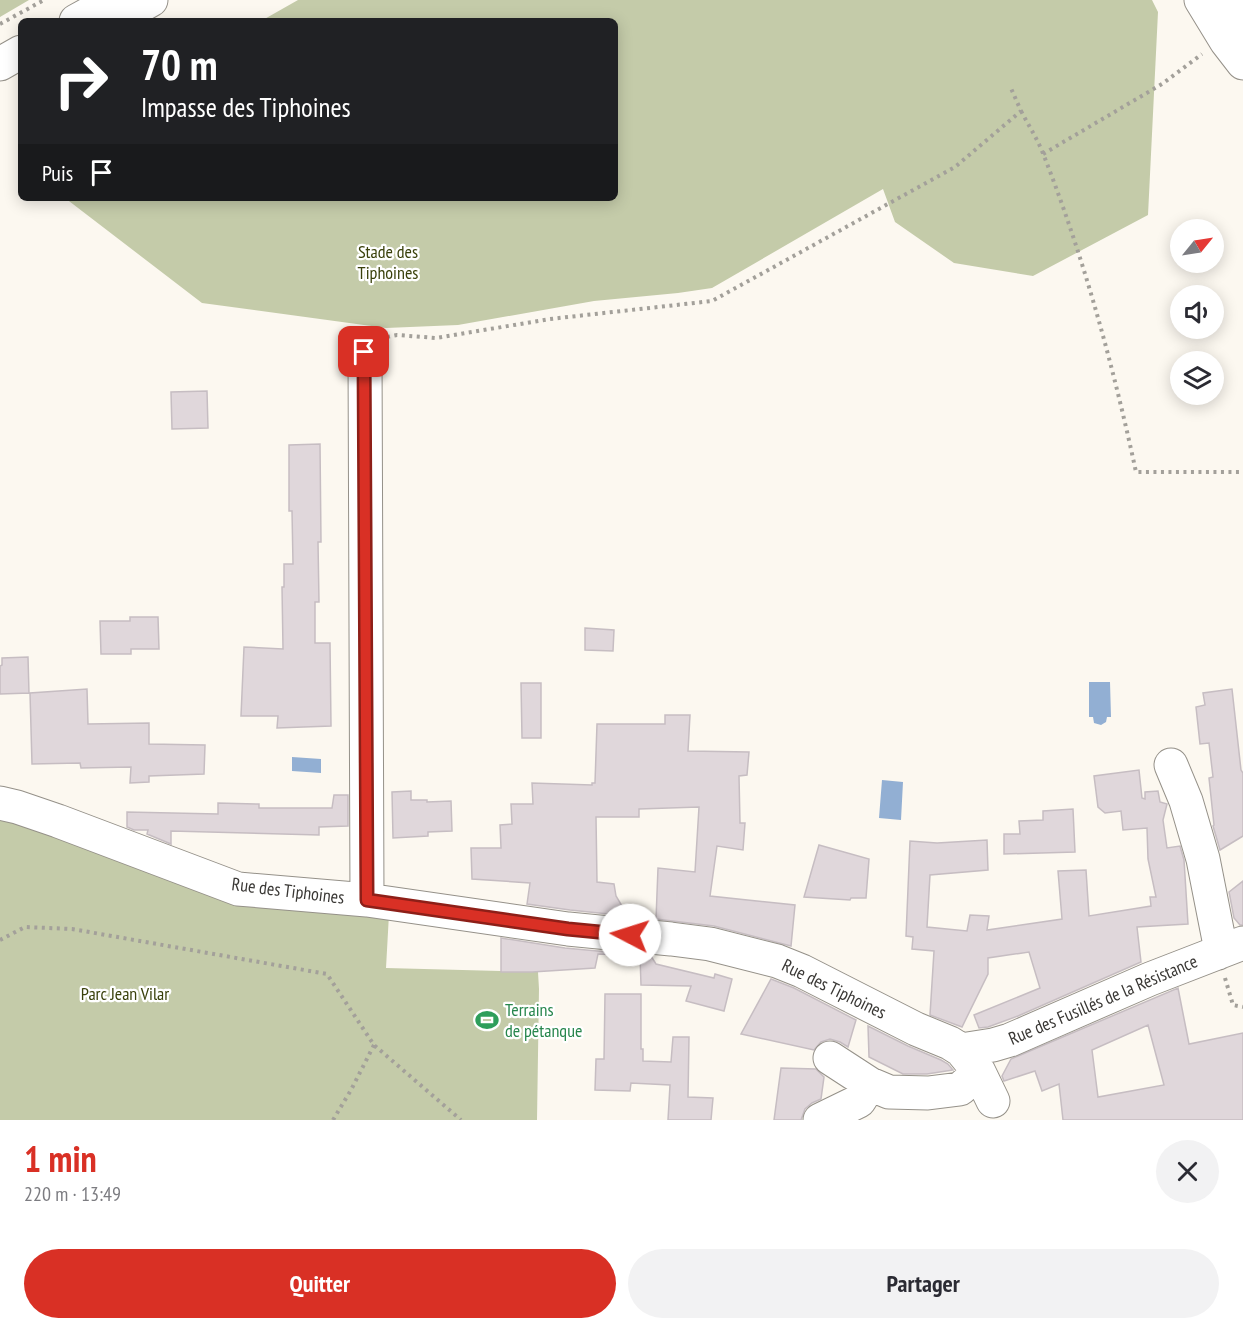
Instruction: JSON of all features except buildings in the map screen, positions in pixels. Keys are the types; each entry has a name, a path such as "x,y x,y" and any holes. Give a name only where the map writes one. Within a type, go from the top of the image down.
{"street":[{"path":"81,18 114,0"},
{"path":"119,18 152,0"},
{"path":"1225,4 1226,41 1243,63"},
{"path":"0,64 18,54"},
{"path":"0,84 18,74"},
{"path":"364,352 367,900"},
{"path":"1171,765 1186,801 1203,860 1219,940 1230,948"},
{"name":"Rue des Tiphoines","path":"0,803 58,821 238,889 367,900 568,929 710,944 777,961 796,968 916,1029 950,1043 982,1086"},
{"name":"Rue des Fusillés de la Résistance","path":"982,1086 993,1045 1010,1040 1150,979 1230,948"},
{"path":"830,1058 870,1084 889,1092 928,1093 982,1086 999,1065 1010,1040"},
{"path":"819,1120 859,1101 870,1084"}],"path":[{"path":"0,24 44,0"},
{"path":"1043,154 1162,84 1203,53"},
{"path":"1010,86 1043,154 1084,271 1122,406 1136,472 1243,472"},
{"path":"364,352 381,338 397,335 436,338 550,319 712,301 955,166 1021,111"},
{"path":"0,940 25,927 72,929 327,974 374,1045 461,1120"},
{"path":"1230,948 1233,1005 1243,1007"},
{"path":"333,1120 374,1045"}],"green space":[{"path":"0,0 29,0 0,17"},
{"name":"Stade des Tiphoines","path":"298,0 1152,0 1158,12 1148,215 1033,276 954,263 895,222 883,189 712,288 594,301 458,325 386,328 202,303 69,201 618,201 618,18 266,18"},
{"name":"Parc Jean Vilar","path":"0,815 389,914 386,968 538,972 537,1120 0,1120"}],"water":[{"path":"1089,682 1110,682 1111,717 1107,717 1106,722 1101,725 1094,723 1093,717 1089,717"},
{"path":"292,757 321,759 321,773 292,771"},
{"path":"882,780 903,782 901,820 879,818"}],"place":[{"name":"Terrains de pétanque","path":"487,1020"}],"route":[{"path":"364,352 367,900 568,929 630,935"}]}
